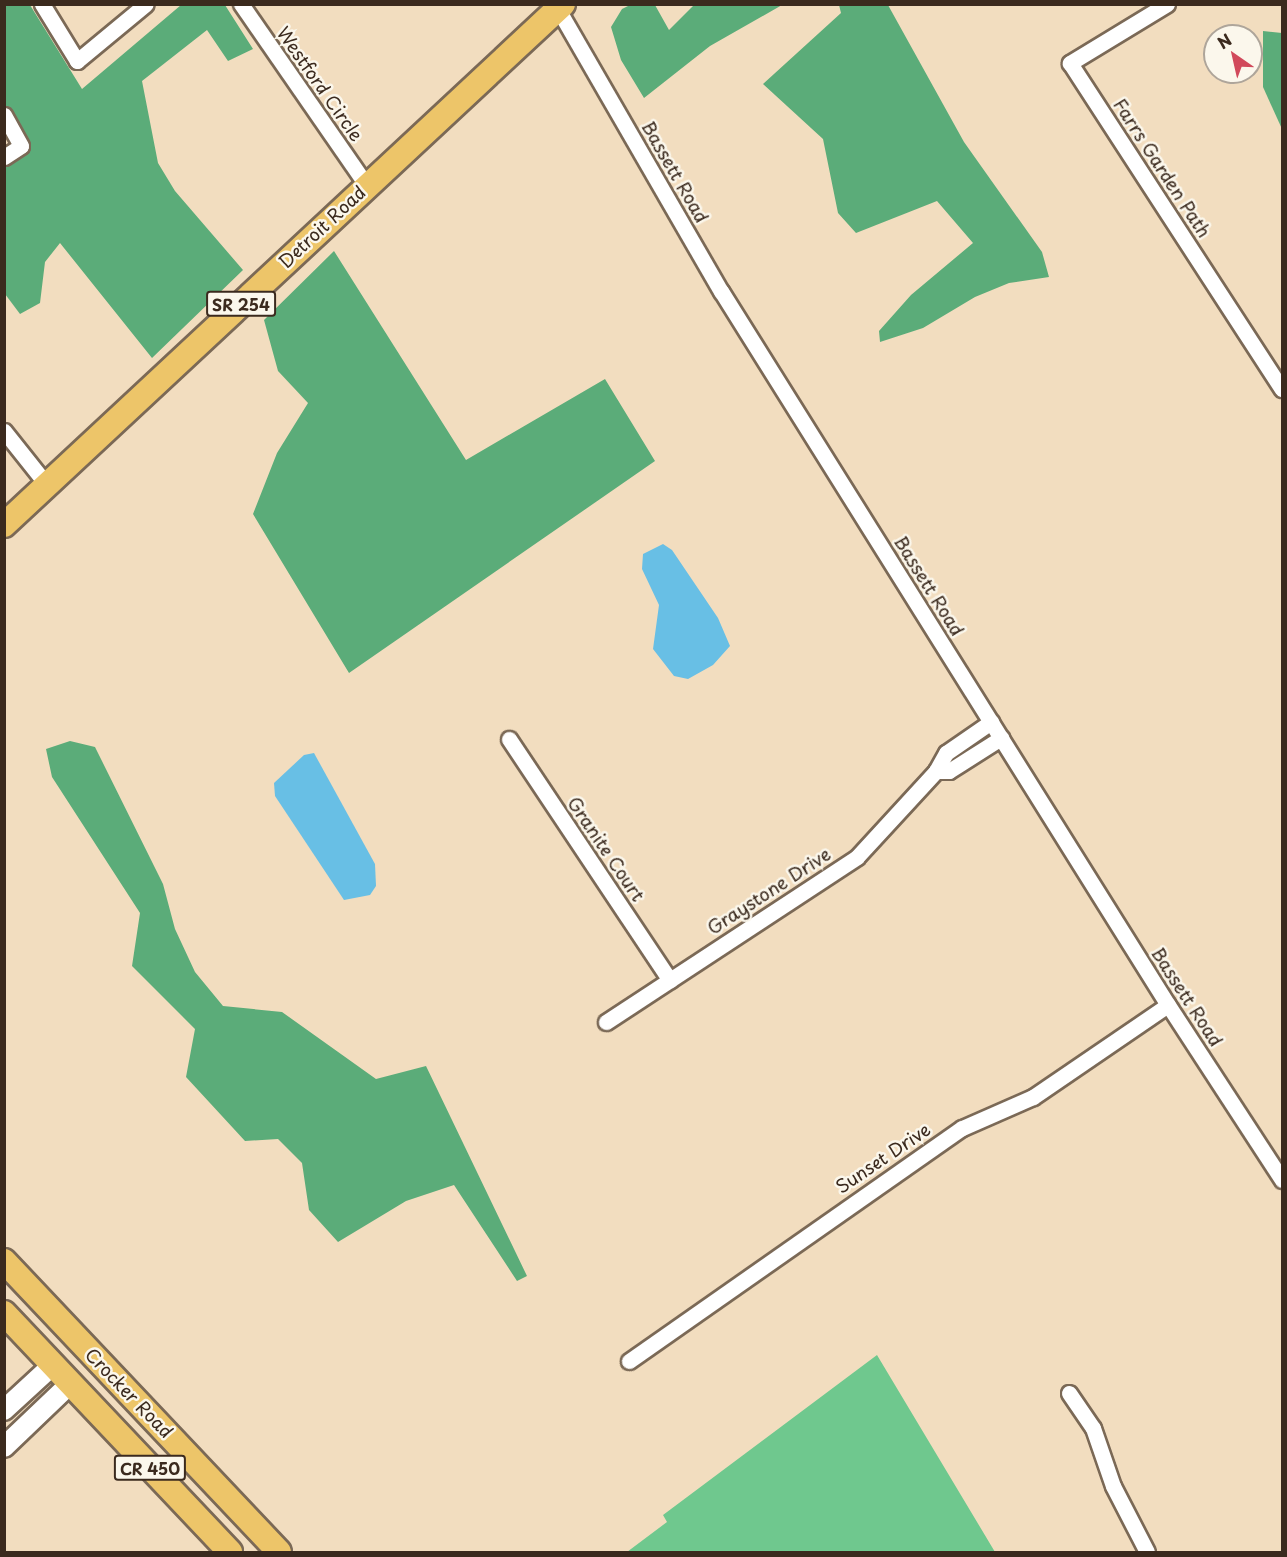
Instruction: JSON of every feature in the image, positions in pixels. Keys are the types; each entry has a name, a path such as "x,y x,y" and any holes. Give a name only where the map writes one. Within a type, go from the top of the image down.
{"main road":[{"name":"Detroit Road","path":"4,525 559,6"},
{"name":"Crocker Road","path":"4,1261 279,1552"},
{"path":"4,1284 76,1359 95,1358"},
{"name":"Crocker Road","path":"4,1313 224,1549"},
{"path":"52,1365 70,1363 85,1369 202,1488 224,1493"}],"street":[{"path":"42,4 77,61 146,4"},
{"name":"Westford Circle","path":"241,4 367,186"},
{"name":"Farrs Garden Path","path":"1167,4 1070,63 1282,389"},
{"name":"Bassett Road","path":"559,6 721,291 1168,1005 1282,1180"},
{"path":"4,114 21,146 4,157"},
{"path":"4,431 47,485"},
{"name":"Graystone Drive","path":"606,1022 857,857 936,771 946,753 991,722"},
{"name":"Graystone Drive","path":"936,771 948,771 1001,738"},
{"name":"Granite Court","path":"508,740 670,980"},
{"name":"Sunset Drive","path":"629,1360 962,1128 1033,1097 1168,1005"},
{"path":"4,1410 52,1365"},
{"path":"4,1447 70,1384"},
{"path":"1070,1393 1093,1428 1113,1486 1147,1552"}],"green space":[{"path":"5,5 30,5 82,89 181,5 225,5 253,49 228,61 207,30 142,81 158,163 175,191 243,270 152,358 60,243 45,262 40,303 20,314 5,294 4,165 27,149 5,104"},
{"path":"630,5 655,5 669,30 694,5 782,5 710,46 644,98 621,60 611,27 622,9"},
{"path":"839,5 888,5 964,142 1042,252 1049,277 1009,283 975,297 923,328 880,342 879,331 911,295 973,243 937,201 856,233 838,213 823,139 763,84 841,13"},
{"path":"1263,31 1282,33 1282,129 1263,84"},
{"path":"334,251 466,460 605,379 655,461 349,673 253,514 277,453 308,403 278,371 264,320"},
{"path":"70,741 95,747 163,884 175,929 195,972 223,1006 282,1012 376,1079 426,1066 527,1276 517,1281 454,1185 406,1201 338,1242 309,1210 302,1163 278,1139 245,1141 186,1077 195,1029 132,966 140,913 52,777 46,749"},
{"path":"877,1355 995,1552 627,1552 667,1522 663,1515"}],"water":[{"path":"663,544 672,550 718,618 730,646 713,665 688,679 674,676 653,649 659,605 642,569 643,554"},
{"path":"314,753 375,864 376,886 370,895 344,900 275,796 274,783 304,755"}]}
